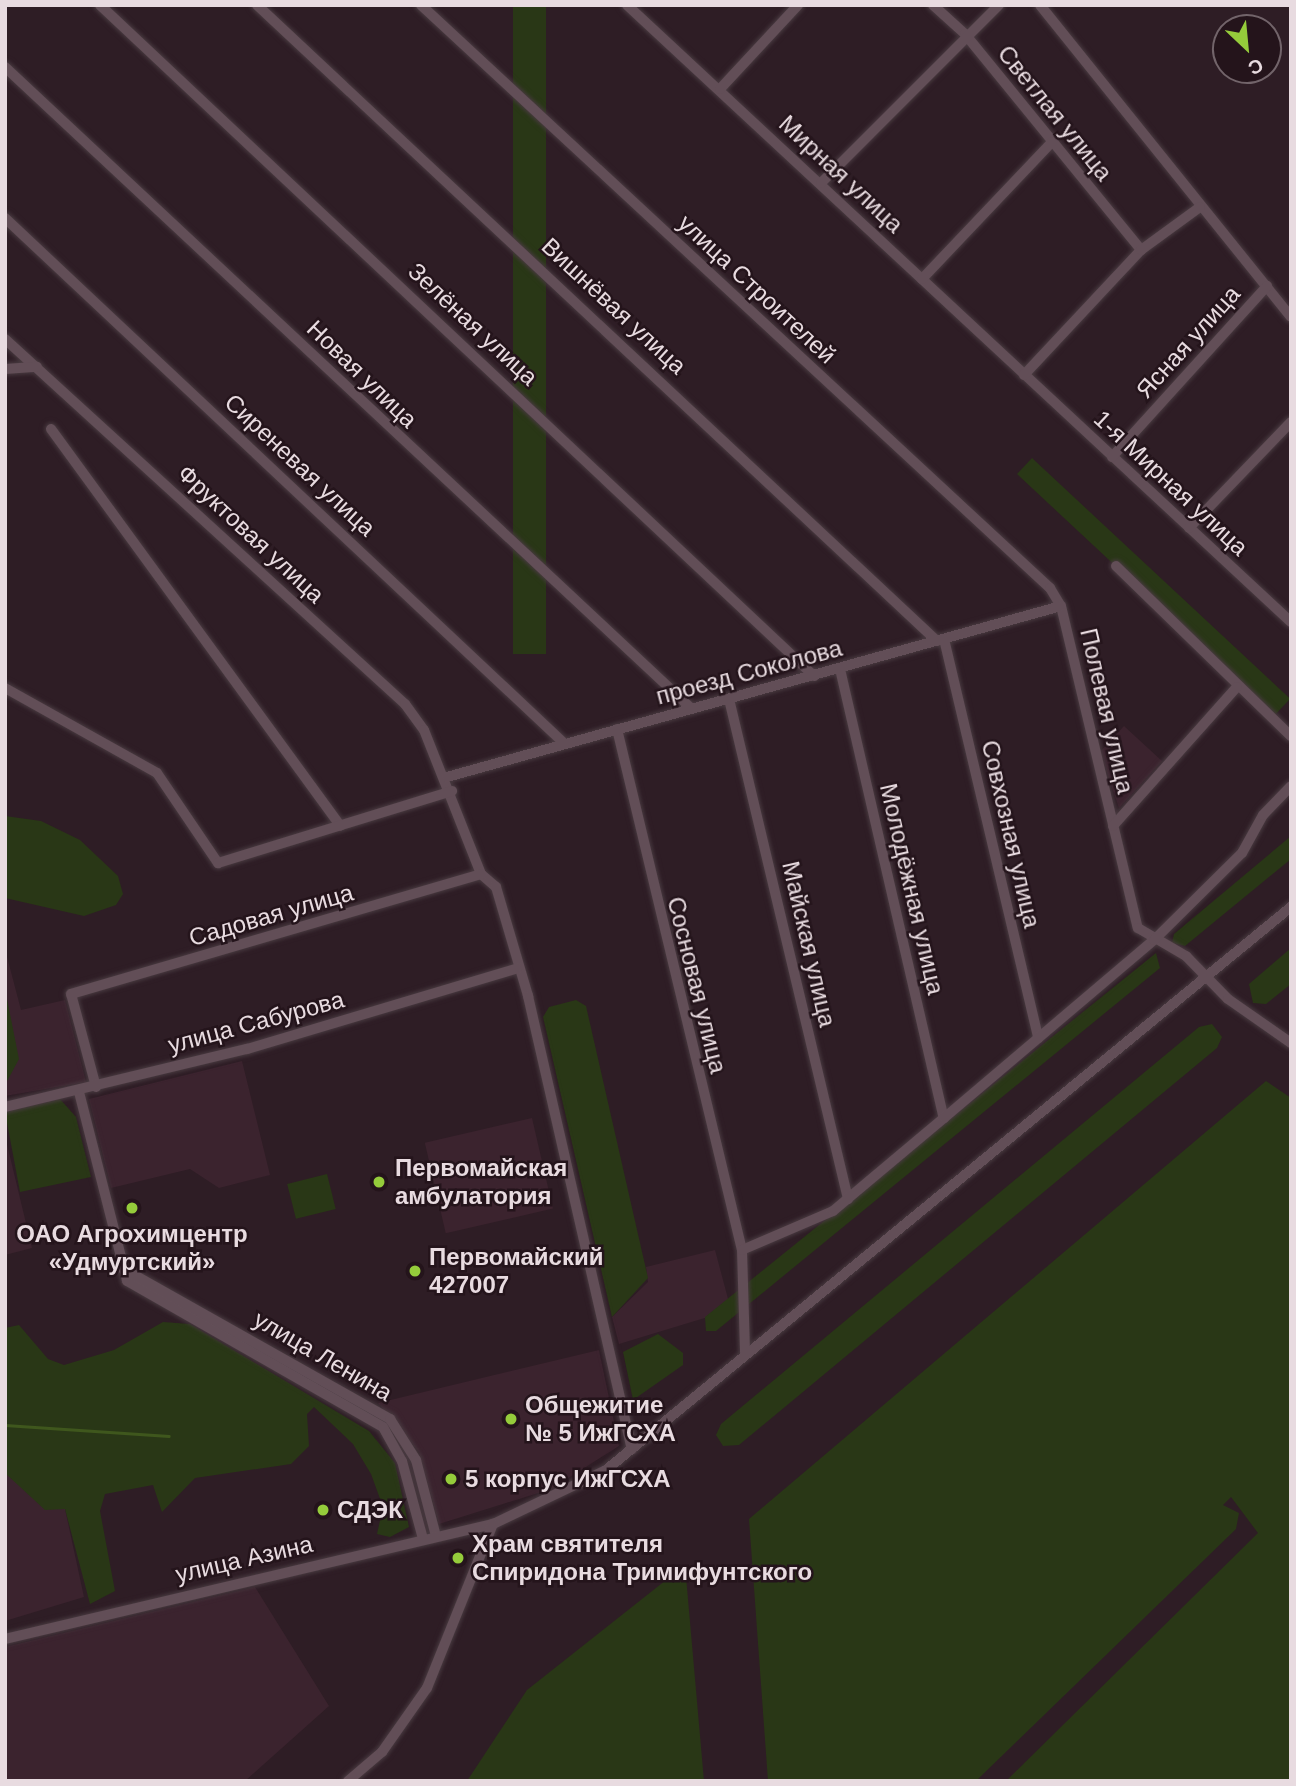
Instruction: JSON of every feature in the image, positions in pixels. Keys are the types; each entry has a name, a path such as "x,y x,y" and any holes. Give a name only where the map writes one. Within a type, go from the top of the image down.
{"street":[{"name":"Зелёная улица","path":"100,5 814,676"},
{"name":"Вишнёвая улица","path":"257,5 926,623 941,640"},
{"name":"улица Строителей","path":"421,5 1050,588 1061,606"},
{"name":"Мирная улица","path":"627,5 1024,375"},
{"path":"720,89 798,5"},
{"name":"Светлая улица","path":"933,5 965,34 1141,250"},
{"path":"821,183 965,34 999,5"},
{"path":"1040,5 1200,207 1290,312"},
{"name":"Новая улица","path":"5,67 692,709"},
{"path":"922,279 1052,142"},
{"path":"1024,375 1141,250 1200,207"},
{"name":"Сиреневая улица","path":"5,218 565,744"},
{"name":"Ясная улица","path":"1112,457 1267,286"},
{"name":"Фруктовая улица","path":"5,339 405,704 447,777 481,874 496,887 516,969 531,1007 632,1449"},
{"path":"5,369 37,367"},
{"name":"1-я Мирная улица","path":"1024,375 1291,622"},
{"path":"1189,528 1291,422"},
{"path":"51,429 340,826"},
{"path":"1116,565 1237,687 1291,736"},
{"name":"проезд Соколова","path":"447,777 1061,606"},
{"name":"Полевая улица","path":"1061,606 1138,928 1205,975 1291,1044"},
{"name":"Совхозная улица","path":"941,640 1038,1038"},
{"name":"Молодёжная улица","path":"840,669 944,1118"},
{"name":"Полевая улица","path":"1112,827 1237,687"},
{"path":"5,688 157,773 218,863 452,791"},
{"name":"Майская улица","path":"729,699 848,1199"},
{"name":"Сосновая улица","path":"617,729 743,1250 745,1354"},
{"path":"743,1250 822,1218 944,1118 1154,940 1242,853 1263,815 1291,786"},
{"name":"Садовая улица","path":"96,1087 71,993 481,874"},
{"name":"улица Азина","path":"5,1639 493,1524 544,1503 632,1449 1291,906"},
{"name":"улица Сабурова","path":"5,1107 79,1092 516,969"},
{"path":"79,1092 122,1268"},
{"path":"744,1267 760,1243"},
{"name":"улица Ленина","path":"122,1268 390,1419 416,1460 436,1536"},
{"name":"улица Ленина","path":"122,1268 127,1281 383,1427 402,1461 424,1539"},
{"path":"348,1781 388,1745 427,1688 493,1524"}],"shaded area":[{"path":"1124,726 1162,761 1119,808 1100,752"},
{"path":"5,949 21,1010 65,1000 86,1082 5,1096"},
{"path":"242,1061 270,1175 219,1188 190,1169 111,1188 89,1099"},
{"path":"532,1118 553,1209 446,1233 425,1143"},
{"path":"5,1136 32,1248 5,1255"},
{"path":"715,1250 731,1310 619,1344 612,1317 648,1282 646,1267"},
{"path":"599,1350 619,1446 551,1489 439,1524 419,1452 378,1403"},
{"path":"5,1473 65,1509 84,1597 5,1621"},
{"path":"255,1587 329,1706 245,1781 5,1781 5,1647"}],"green space":[{"path":"513,5 546,5 546,654 513,654"},
{"path":"1032,458 1290,699 1275,715 1017,474"},
{"path":"5,816 41,821 80,840 118,876 123,894 116,905 84,916 5,898"},
{"path":"1291,836 1291,859 1185,946 1172,943 1174,934"},
{"path":"1291,948 1291,984 1266,1004 1253,1003 1249,984"},
{"path":"1156,953 1160,968 716,1331 706,1331 705,1317"},
{"path":"5,989 19,1059 5,1085"},
{"path":"576,1000 586,1006 648,1278 612,1317 543,1017 549,1007"},
{"path":"1212,1024 1222,1037 1217,1048 739,1445 723,1446 716,1435 721,1424 1199,1027"},
{"path":"1266,1081 1291,1098 1291,1781 1006,1781 1258,1533 1231,1497 1223,1505 1239,1513 1236,1529 976,1781 768,1781 749,1519"},
{"path":"60,1099 76,1117 91,1177 20,1192 5,1112"},
{"path":"327,1174 336,1209 296,1219 287,1184"},
{"path":"163,1322 190,1324 369,1431 395,1463 409,1527 390,1537 377,1534 383,1507 371,1474 353,1444 314,1407 307,1414 309,1446 291,1464 195,1478 162,1512 153,1485 105,1494 100,1511 115,1591 90,1604 65,1509 45,1510 5,1473 5,1328 19,1325 48,1359 64,1365 114,1350"},
{"path":"658,1334 683,1353 683,1365 633,1400 623,1352"},
{"path":"685,1565 704,1781 467,1781 527,1690"}],"waterway":[{"path":"5,1425 169,1436"}],"place":[{"name":"Первомайская амбулатория","path":"379,1182"},
{"name":"ОАО Агрохимцентр «Удмуртский»","path":"132,1208"},
{"name":"Первомайский 427007","path":"415,1271"},
{"name":"Общежитие № 5 ИжГСХА","path":"511,1419"},
{"name":"5 корпус ИжГСХА","path":"451,1479"},
{"name":"СДЭК","path":"323,1510"},
{"name":"Храм святителя Спиридона Тримифунтского","path":"458,1558"}]}
